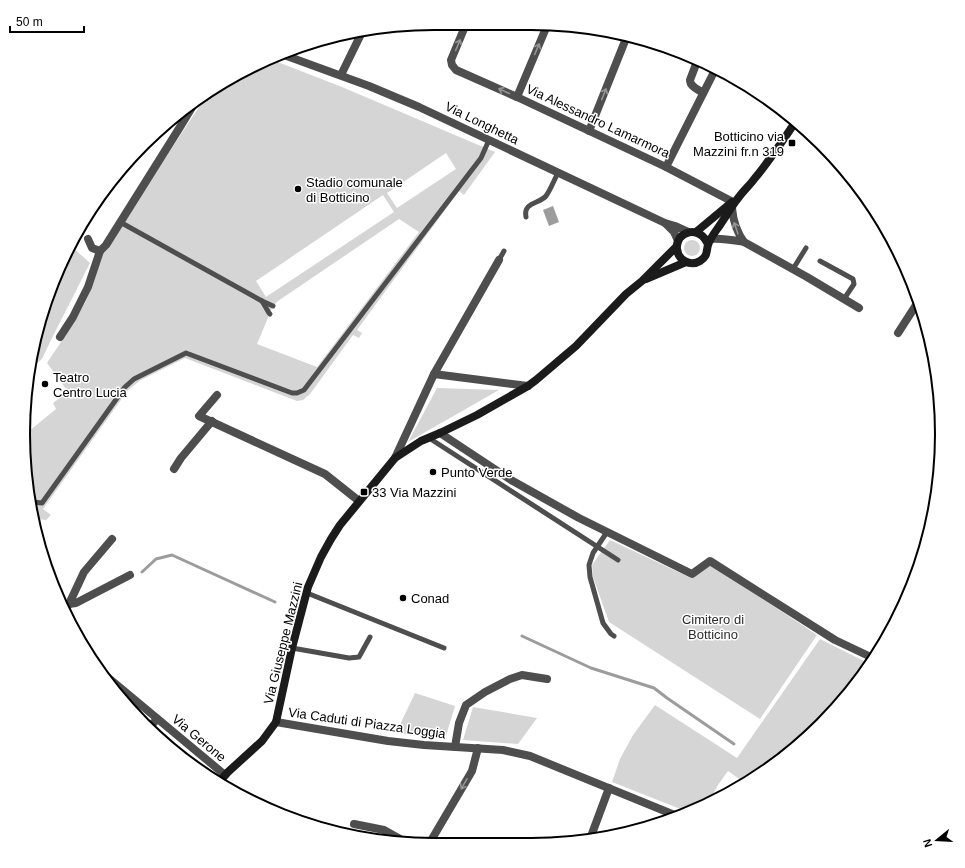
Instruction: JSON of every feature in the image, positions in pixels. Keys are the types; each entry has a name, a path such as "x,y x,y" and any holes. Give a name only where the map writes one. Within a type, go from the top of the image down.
{"street":[{"name":"Via Alessandro Lamarmora","path":"464,30 452,60 452,65 456,70 589,130 735,202"},
{"path":"517,97 545,31"},
{"path":"341,75 360,37"},
{"path":"589,130 625,41"},
{"name":"Via Longhetta","path":"289,57 341,75 419,107 665,223 692,232"},
{"path":"696,65 690,83 703,93"},
{"path":"666,167 713,74"},
{"path":"60,337 88,287 100,251 106,245 188,113"},
{"name":"Via Giuseppe Mazzini","path":"642,281 686,262 699,262 704,257 709,242 735,202 755,178 792,126"},
{"path":"735,202 732,216 738,234 744,242"},
{"name":"Via Giuseppe Mazzini","path":"395,458 421,441 477,415 536,380 576,346 626,294 642,281 677,244 682,236 692,232 735,202"},
{"name":"Via Longhetta","path":"665,223 674,232 677,244"},
{"path":"692,232 702,235 706,241 709,242 718,238 744,242 859,308"},
{"path":"88,239 92,248 100,251"},
{"path":"677,244 678,253 686,262"},
{"name":"Via Giuseppe Mazzini","path":"222,778 262,741 276,722 292,648 307,593 315,578 331,539 340,525 395,458 434,374 499,260"},
{"path":"898,333 915,307"},
{"path":"434,374 528,386"},
{"path":"217,396 199,416 325,474 359,502"},
{"path":"174,469 181,458 212,421"},
{"path":"440,433 511,480 579,518 692,574 710,561 835,640 868,656"},
{"path":"69,604 84,572 112,539"},
{"path":"69,604 76,603 130,575"},
{"name":"Via Caduti di Piazza Loggia","path":"455,747 459,723 466,705 478,696 510,679 522,675 546,679"},
{"name":"Via Gerone","path":"118,686 225,775"},
{"name":"Via Gerone","path":"153,724 158,719"},
{"name":"Via Caduti di Piazza Loggia","path":"276,722 424,745 503,750 530,756 670,813"},
{"path":"433,838 472,771 478,748"},
{"path":"592,833 609,788"},
{"path":"354,824 384,830 395,836"}],"lane":[{"path":"36,502 42,503 125,387 134,379 186,353 292,393 298,393 304,390 344,334 418,237 481,158 489,140"},
{"path":"526,217 528,207 531,204 541,200 546,195 558,173"},
{"path":"120,222 262,301 271,311 262,301"},
{"path":"793,269 806,248"},
{"path":"499,260 504,251"},
{"path":"820,260 853,280 854,284 844,299"},
{"path":"429,438 618,560"},
{"path":"607,532 593,554 589,565 590,577 603,623 614,636"},
{"path":"307,593 354,609 444,648"},
{"path":"292,648 349,658 359,657 370,637"}],"green space":[{"path":"277,62 342,87 495,152 464,195 459,191 357,330 362,333 359,338 353,335 310,394 303,400 297,401 185,358 141,380 128,390 43,509 51,515 46,520 39,519 33,487 30,430 56,409 53,403 68,392 47,363 72,326 85,303 95,278 102,253 201,104 232,84","holes":["446,153 456,169 397,208 387,193","383,195 394,212 266,297 256,281","399,219 419,232 317,367 257,344 273,306 278,301"]},
{"path":"689,240 695,240 700,245 698,254 695,256 689,256 684,251 684,245"},
{"path":"75,249 90,263 42,359 36,364 51,304"},
{"path":"437,388 499,390 408,442"},
{"name":"Cimitero di Botticino","path":"610,540 691,578 711,564 817,635 760,719 609,622 593,577 592,565"},
{"path":"820,639 865,661 852,680 835,700 817,720 797,738 777,755 740,780 728,771 713,795 710,796 681,809 612,782 620,759 633,735 655,705 737,758"},
{"path":"415,693 455,706 445,739 396,733"},
{"path":"473,707 537,718 518,744 463,740"}],"shaded area":[{"path":"553,206 559,222 549,226 543,210"}],"waterway":[{"path":"142,572 156,559 172,555 275,602"},
{"path":"522,636 591,668 654,688 734,744"}],"place":[{"name":"Botticino via Mazzini fr.n 319","path":"792,143"},
{"name":"Stadio comunale di Botticino","path":"298,189"},
{"name":"Teatro Centro Lucia","path":"45,384"},
{"name":"Punto Verde","path":"433,472"},
{"name":"33 Via Mazzini","path":"364,492"},
{"name":"Conad","path":"403,598"}]}
